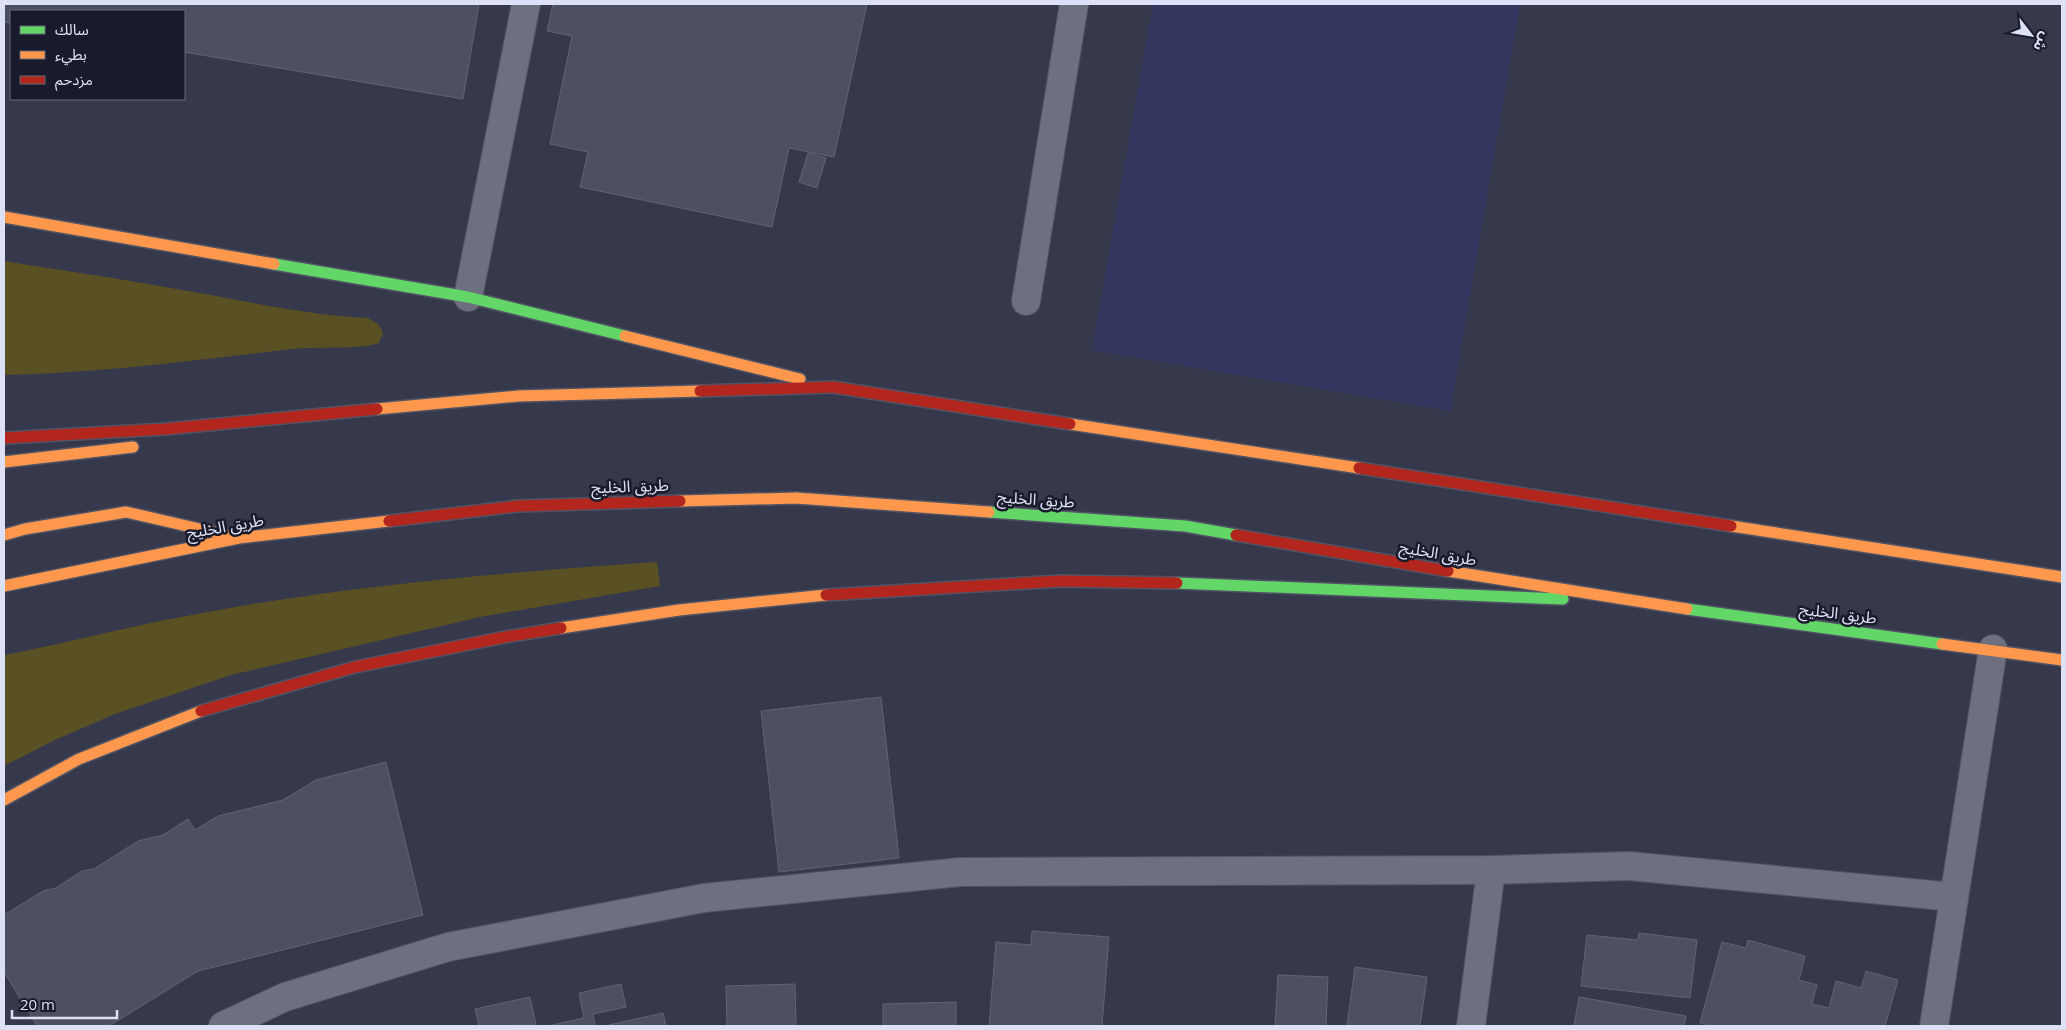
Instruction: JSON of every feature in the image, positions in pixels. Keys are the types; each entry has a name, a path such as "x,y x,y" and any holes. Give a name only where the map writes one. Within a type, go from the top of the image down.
{"main road":[{"path":"4,217 468,296 834,387 2062,577"},
{"path":"4,438 164,429 518,396 834,387"},
{"path":"159,441 234,422"},
{"path":"4,462 121,450 140,445"},
{"name":"طريق الخليج","path":"4,586 239,538 518,506 796,498 1185,526 1633,602 1993,649 2062,660"},
{"path":"4,535 25,529 126,512 239,538"},
{"path":"4,800 79,759 184,716 356,666 505,637 679,610 846,593 1060,581 1216,584 1633,602"}],"street":[{"path":"468,296 526,4"},
{"path":"1026,301 1074,4"},
{"path":"1934,1026 1993,649"},
{"path":"223,1026 285,997 448,947 704,898 960,872 1491,870 1629,866 1954,897"},
{"path":"1471,1026 1491,870"}],"shaded area":[{"path":"1153,4 1520,4 1450,411 1092,350"},
{"path":"4,261 145,283 292,310 368,318 378,324 383,333 379,343 370,345 302,348 112,369 4,375"},
{"path":"657,562 660,586 480,617 231,675 115,714 55,740 4,766 4,655 159,621 299,597 478,576"}],"building":[{"path":"4,4 479,4 463,99 185,52 185,10 10,10 10,23 4,22"},
{"path":"553,4 867,4 834,157 789,148 772,227 580,187 588,152 550,144 572,36 547,31"},
{"path":"808,153 826,158 817,188 799,182"},
{"path":"881,697 899,858 779,872 761,711"},
{"path":"386,762 423,915 198,971 109,1026 37,1026 4,972 4,915 43,891 56,888 82,871 94,869 138,841 163,835 188,819 195,830 218,816 283,800 316,780"},
{"path":"1032,931 1109,937 1102,1026 989,1026 996,942 1031,945"},
{"path":"1639,933 1697,940 1690,998 1581,986 1587,935 1638,940"},
{"path":"1748,940 1805,956 1799,980 1817,985 1812,1004 1829,1008 1836,981 1861,988 1866,971 1898,980 1885,1026 1712,1026 1700,1023 1722,942 1746,948"},
{"path":"1355,967 1427,977 1420,1026 1347,1026"},
{"path":"1278,975 1328,977 1326,1026 1275,1026"},
{"path":"621,984 626,1007 593,1014 595,1026 548,1026 584,1018 579,993"},
{"path":"795,984 796,1026 727,1026 726,986"},
{"path":"530,997 536,1025 479,1026 475,1009"},
{"path":"1579,997 1686,1016 1684,1026 1574,1026"},
{"path":"956,1002 956,1026 883,1026 883,1004"},
{"path":"663,1013 666,1026 609,1026 609,1025"}],"traffic: fast":[{"path":"274,264 468,297 625,336"},
{"path":"989,512 1185,526 1236,535"},
{"path":"1177,583 1563,599"},
{"path":"1687,609 1942,644"}],"traffic: slow":[{"path":"4,217 274,264"},
{"path":"625,336 800,379"},
{"path":"377,409 518,396 700,391"},
{"path":"1070,424 1359,468"},
{"path":"4,462 133,447"},
{"path":"680,501 796,498 989,512"},
{"path":"4,535 25,529 126,512 230,536"},
{"path":"4,586 239,538 389,521"},
{"path":"1731,526 2062,577"},
{"path":"1448,571 1687,609"},
{"path":"561,628 679,610 826,595"},
{"path":"1942,644 2062,660"},
{"path":"4,800 79,759 201,711"}],"traffic: jam":[{"path":"700,391 833,387 1070,424"},
{"path":"4,438 165,429 377,409"},
{"path":"1359,468 1731,526"},
{"path":"389,521 518,506 680,501"},
{"path":"1236,535 1448,571"},
{"path":"826,595 1060,581 1177,583"},
{"path":"201,711 355,667 505,637 561,628"}]}
